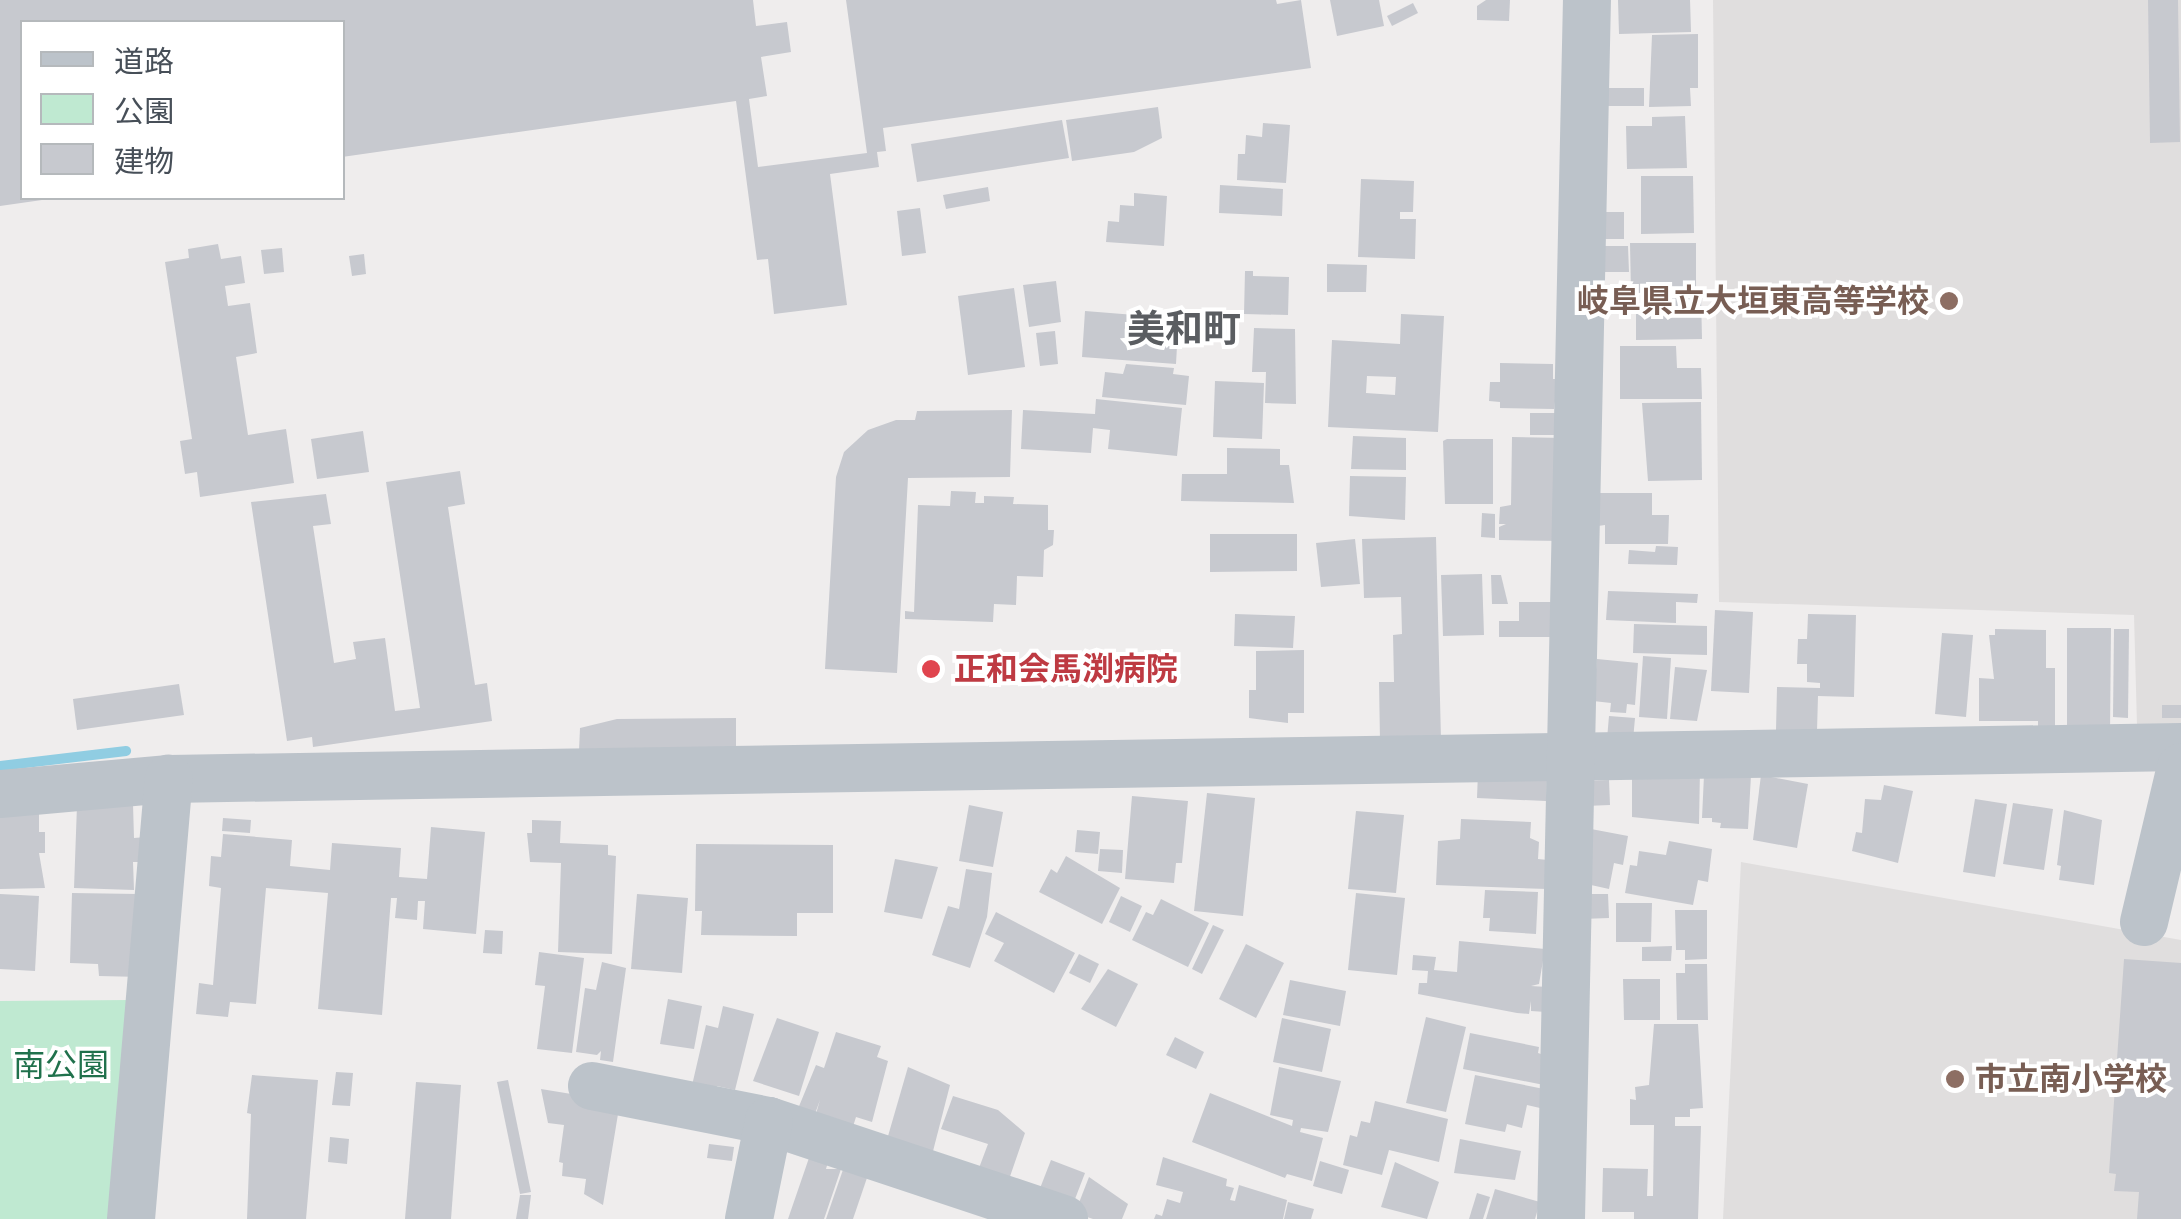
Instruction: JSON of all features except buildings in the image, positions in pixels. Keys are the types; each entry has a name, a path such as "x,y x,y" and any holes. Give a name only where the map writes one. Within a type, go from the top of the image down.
{"street":[{"path":"1561,1219 1587,0"},
{"path":"0,794 169,779 2181,747"},
{"path":"2144,922 2181,767"},
{"path":"131,1219 169,779"},
{"path":"592,1086 769,1121 1064,1219"},
{"path":"749,1219 769,1121"}],"shaded area":[{"name":"岐阜県立大垣東高等学校","path":"1713,0 2181,0 2181,726 2137,726 2134,615 1719,602"},
{"name":"市立南小学校","path":"1741,862 2181,940 2181,1219 1723,1219"}],"green space":[{"name":"南公園","path":"129,1000 110,1219 0,1219 0,1001"}],"waterway":[{"path":"0,766 126,751"}],"place":[{"name":"岐阜県立大垣東高等学校","path":"1949,301"},
{"name":"正和会馬渕病院","path":"931,669"},
{"name":"市立南小学校","path":"1955,1079"}],"district":[{"name":"美和町","path":"1184,329"}]}
